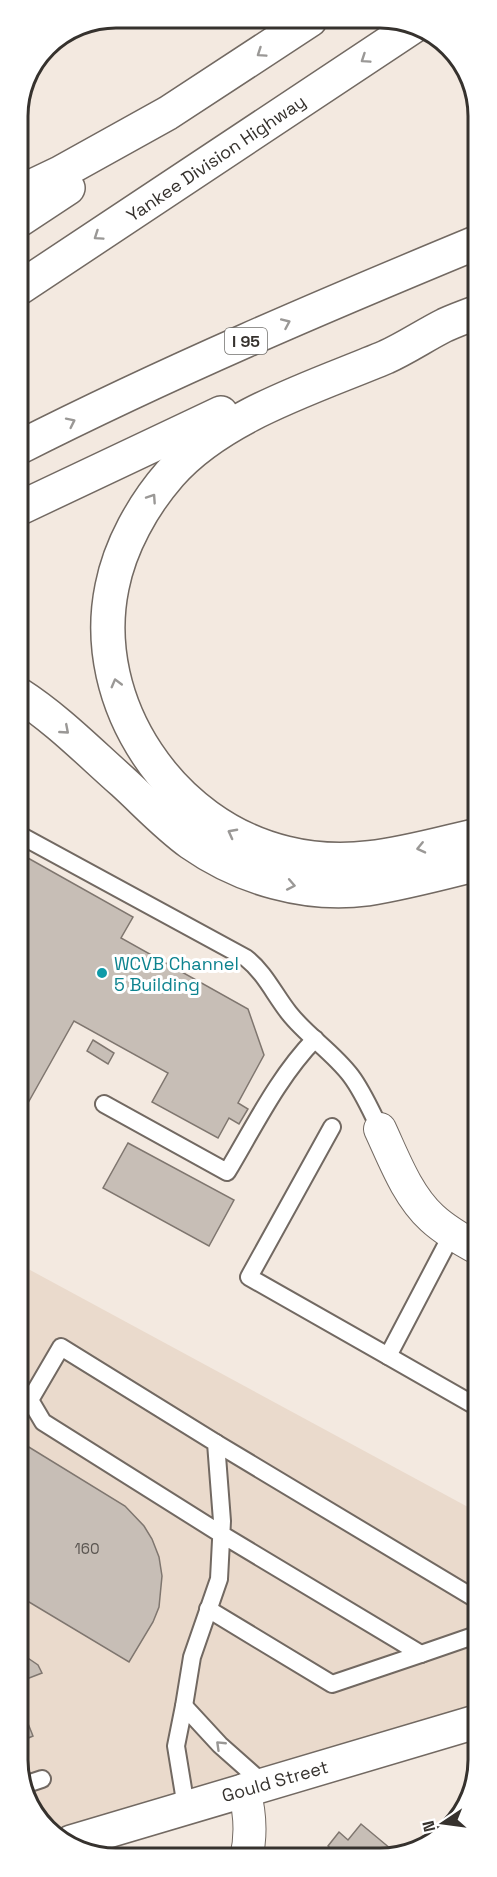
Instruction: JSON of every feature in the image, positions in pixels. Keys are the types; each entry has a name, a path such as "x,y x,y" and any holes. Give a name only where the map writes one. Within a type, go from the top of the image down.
{"main road":[{"path":"29,188 68,169 168,113 298,28"},
{"name":"Yankee Division Highway","path":"29,283 405,32"},
{"path":"29,214 99,167 168,113"},
{"name":"I 95","path":"29,443 298,317 468,246"},
{"path":"468,316 446,325 390,355 245,418 207,441 181,462 151,499 124,548 112,587 108,628 115,681 125,712 141,745 155,766 192,806 210,820 240,837 288,854 336,861 387,855 468,837"},
{"path":"29,505 154,444 308,374 384,342 446,325"},
{"path":"29,702 64,729 189,841 217,859 251,874 279,883 307,888 352,890 381,886 468,866"},
{"name":"Gould Street","path":"78,1840 468,1723"}],"street":[{"path":"380,1129 412,1193 430,1216 465,1241"},
{"path":"248,1848 250,1832 248,1803 254,1787"}],"lane":[{"path":"29,840 246,958 263,975 295,1020 351,1076 380,1129"},
{"path":"104,1104 227,1172 286,1075 303,1051 315,1039"},
{"path":"332,1127 249,1277 468,1402"},
{"path":"388,1356 465,1241"},
{"path":"420,1654 221,1534 43,1422 30,1400 62,1347 216,1443 468,1594"},
{"path":"186,1807 176,1746 192,1657 219,1579 222,1521 216,1443"},
{"path":"208,1609 332,1684 468,1638"},
{"path":"184,1706 254,1787"},
{"path":"31,1783 42,1779"}],"shaded area":[{"path":"28,1269 468,1507 468,1709 62,1830 50,1819 35,1794 28,1760"}],"building":[{"name":"WCVB Channel 5 Building","path":"29,858 133,917 121,938 248,1009 264,1055 238,1103 248,1109 239,1124 229,1118 218,1138 152,1102 168,1073 74,1021 28,1102"},
{"path":"93,1040 114,1053 108,1064 87,1051"},
{"path":"128,1143 234,1200 209,1246 103,1188"},
{"path":"28,1447 125,1506 144,1526 152,1539 159,1557 162,1576 159,1607 153,1622 129,1662 28,1601"},
{"path":"28,1658 38,1665 42,1673 28,1678"},
{"path":"28,1724 33,1736 28,1738"},
{"path":"361,1824 390,1848 330,1848 328,1846 339,1832 348,1840"}],"place":[{"name":"WCVB Channel 5 Building","path":"102,973"}]}
